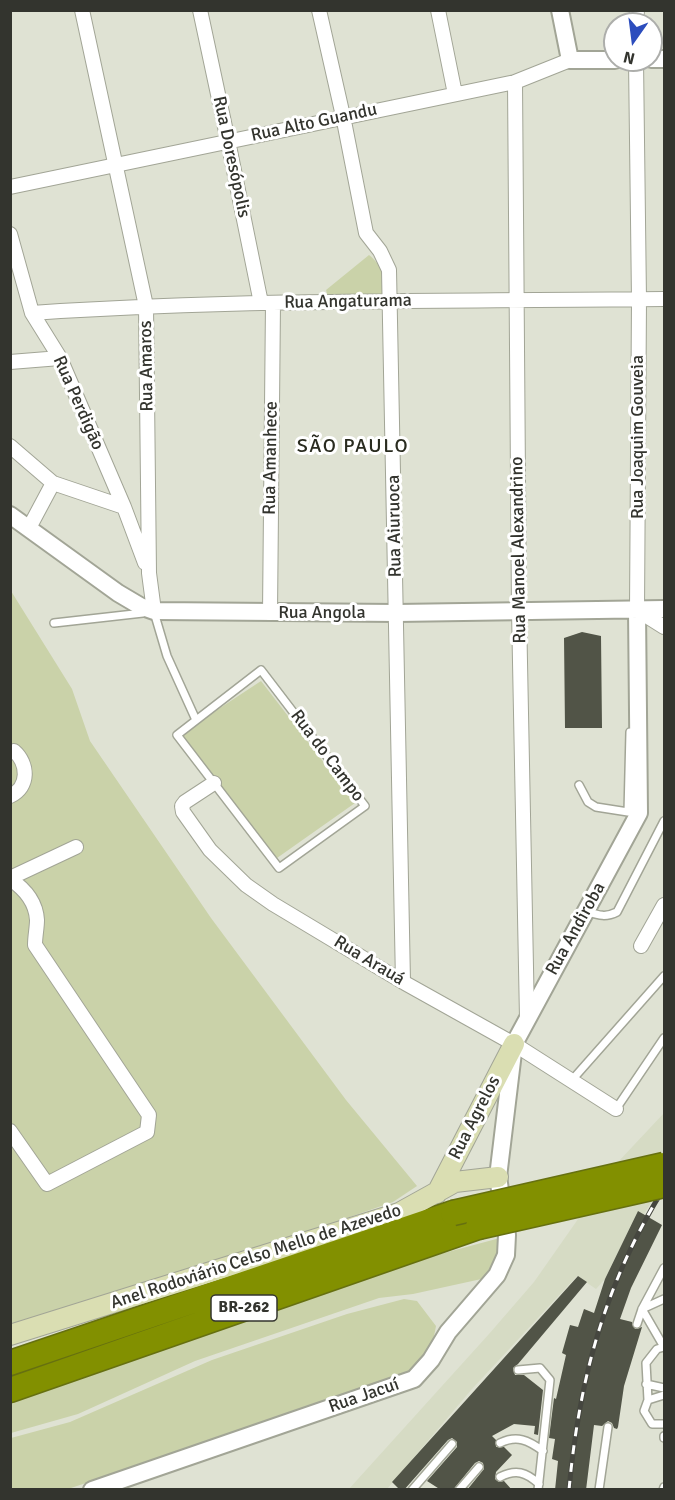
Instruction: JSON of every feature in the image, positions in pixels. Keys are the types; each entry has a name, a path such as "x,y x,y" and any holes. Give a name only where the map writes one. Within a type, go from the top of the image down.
{"highway":[{"name":"Anel Rodoviário Celso Mello de Azevedo","path":"14,1361 453,1213 664,1165"},
{"name":"BR-262","path":"10,1390 478,1227 664,1185"}],"main road":[{"name":"Rua Agrelos","path":"437,1192 514,1044"},
{"name":"Anel Rodoviário Celso Mello de Azevedo","path":"10,1335 399,1213 455,1182 498,1177"}],"street":[{"name":"Rua Amaros","path":"82,10 146,306 149,573 154,611"},
{"name":"Rua Doresópolis","path":"200,10 228,141 267,303"},
{"name":"Rua Aiuruoca","path":"318,10 343,116 366,234 389,270 403,982"},
{"path":"438,10 455,94"},
{"path":"560,10 570,60"},
{"name":"Rua Alto Guandu","path":"10,187 515,82 570,60 603,60"},
{"name":"Rua Joaquim Gouveia","path":"633,813 639,300 636,72"},
{"name":"Rua Manoel Alexandrino","path":"515,82 519,611 527,1018"},
{"name":"Rua Perdigão","path":"10,234 32,313 60,358 124,507 149,573"},
{"name":"Rua Angaturama","path":"32,313 146,306 267,303 664,300"},
{"name":"Rua Amanhece","path":"267,303 270,614"},
{"path":"10,362 60,358"},
{"path":"10,446 53,483 124,507"},
{"path":"29,528 53,483"},
{"name":"Rua Angola","path":"10,514 118,593 154,611 270,614 664,609"},
{"path":"637,610 664,627"},
{"path":"10,796 21,788 25,774 23,759 14,751"},
{"name":"Rua Arauá","path":"214,783 185,802 182,806 183,812 210,850 246,885 273,904 403,982 514,1044 616,1109"},
{"name":"Rua Andiroba","path":"514,1044 585,911 633,813"},
{"path":"10,1131 47,1184 147,1131 149,1115 35,945 34,935 37,922 35,909 29,896 10,878 76,847"},
{"path":"641,946 664,905"},
{"path":"498,1177 514,1044"},
{"name":"Rua Jacuí","path":"92,1490 414,1379 431,1360 448,1332 497,1275 506,1255 507,1235 498,1177"}],"lane":[{"path":"54,623 154,611"},
{"name":"Rua Amaros","path":"154,611 167,657 196,720"},
{"name":"Rua do Campo","path":"261,670 365,806 279,867 214,783 178,733 261,670"},
{"path":"579,785 588,802 596,807 633,813 631,684"},
{"path":"585,911 599,916 608,916 617,912 664,821"},
{"path":"572,1080 664,976"},
{"path":"616,1109 664,1038"},
{"path":"637,1324 642,1309 664,1268"},
{"path":"642,1309 664,1299"},
{"path":"642,1309 664,1347 657,1349 646,1363 648,1400 644,1411 652,1424 664,1424"},
{"path":"518,1370 540,1368 550,1380 538,1487"},
{"path":"646,1384 664,1388"},
{"path":"648,1400 664,1395"},
{"path":"599,1490 608,1427"},
{"path":"500,1443 512,1438 521,1438 543,1451"},
{"path":"412,1490 452,1444"},
{"path":"459,1490 479,1467"},
{"path":"500,1477 511,1472 529,1475 538,1487"}],"shaded area":[{"path":"664,1113 664,1182 644,1214 638,1211 605,1279 596,1289 577,1276 472,1389 387,1489 348,1490 534,1282 618,1162"}],"green space":[{"path":"369,255 378,264 382,274 384,284 382,296 328,297 326,290"},
{"path":"11,591 72,689 90,741 211,918 346,1100 417,1186 393,1202 275,1243 11,1328"},
{"path":"261,681 355,803 277,858 179,735"},
{"path":"500,1238 501,1250 486,1278 413,1294 379,1298 195,1361 78,1414 11,1433 11,1398 347,1279"},
{"path":"404,1299 417,1301 436,1326 431,1345 424,1357 397,1379 68,1489 11,1490 11,1438 70,1422 212,1360 347,1314"}],"building":[{"path":"582,632 601,636 602,728 565,728 564,638"},
{"path":"638,1211 662,1225 631,1288 620,1319 632,1322 635,1329 642,1327 624,1386 618,1427 614,1428 608,1421 602,1426 594,1425 586,1490 555,1490 558,1461 552,1459 555,1439 549,1438 554,1398 556,1399 566,1355 562,1353 570,1325 578,1327 584,1309 594,1313 605,1279"},
{"path":"578,1276 587,1282 513,1368 515,1375 524,1375 543,1390 538,1435 534,1434 535,1426 514,1424 492,1436 496,1440 496,1447 504,1447 512,1455 496,1472 495,1479 499,1482 504,1481 512,1490 467,1490 484,1469 483,1463 479,1461 453,1490 441,1490 427,1481 457,1447 457,1442 452,1438 404,1490 400,1490 392,1482"}],"railway":[{"path":"569,1490 580,1409 598,1333 626,1260 664,1188"}],"district":[{"name":"SÃO PAULO","path":"353,447"}]}
